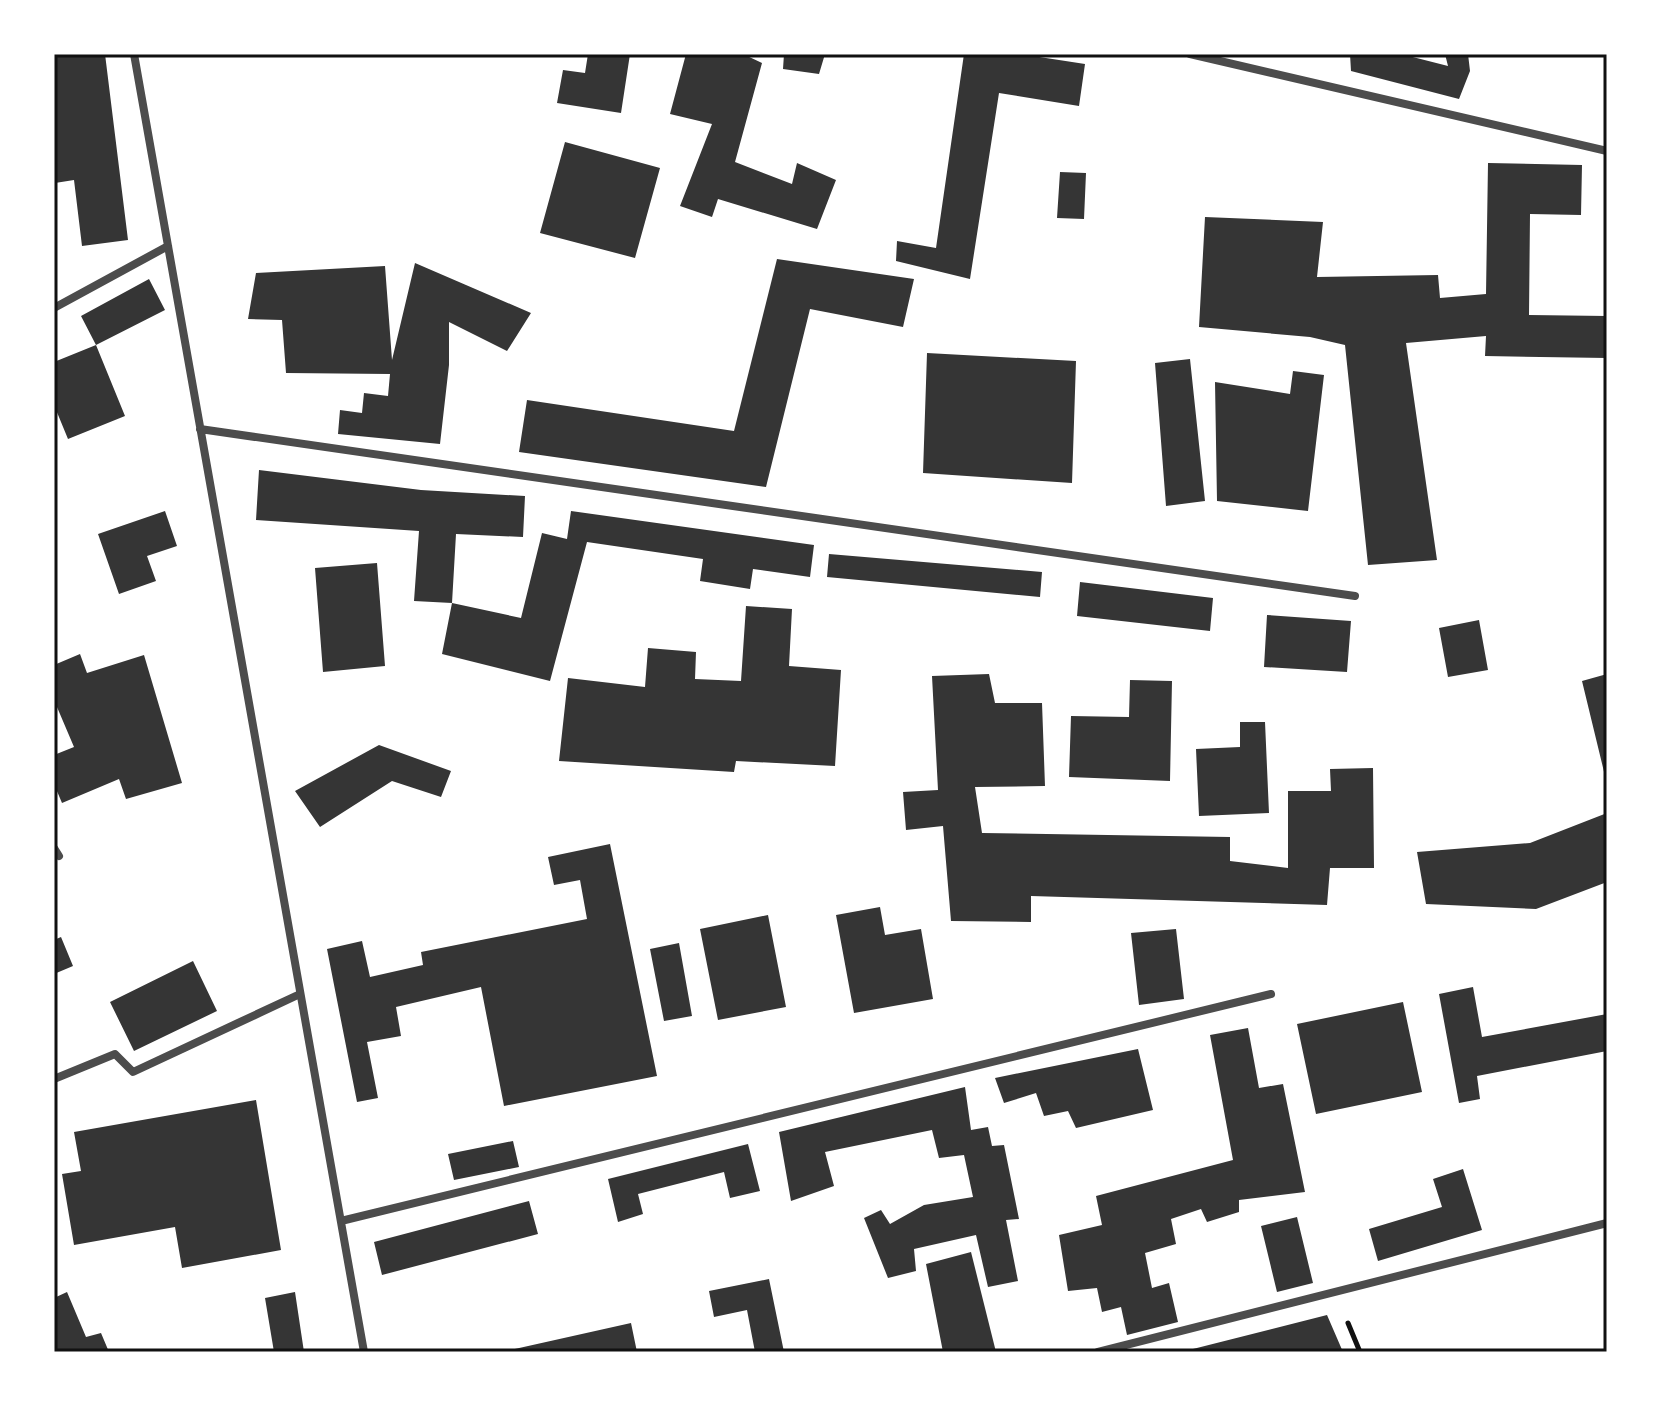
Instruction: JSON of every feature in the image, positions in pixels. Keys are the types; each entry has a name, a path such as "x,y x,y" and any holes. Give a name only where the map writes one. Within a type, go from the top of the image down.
{"street":[{"path":"134,54 364,1352"},
{"path":"1190,54 1607,151"},
{"path":"54,308 168,246"},
{"path":"200,429 1355,596"},
{"path":"54,1079 115,1054 133,1072 300,994"},
{"path":"341,1221 1271,994"},
{"path":"1098,1352 1607,1223"}],"building":[{"path":"54,54 105,54 128,240 82,246 74,180 55,183"},
{"path":"588,54 630,54 621,113 557,103 563,70 585,73"},
{"path":"686,54 743,54 762,63 735,162 792,184 797,163 836,180 817,229 718,199 712,217 680,206 712,124 670,114"},
{"path":"784,54 825,54 819,74 783,69"},
{"path":"964,54 1020,54 1085,64 1079,106 999,93 970,279 896,261 897,241 936,248"},
{"path":"1350,54 1401,54 1448,66 1445,54 1468,54 1470,71 1459,99 1351,71"},
{"path":"565,142 660,168 635,258 540,233"},
{"path":"1488,163 1582,165 1581,215 1530,214 1529,315 1607,316 1607,358 1485,356 1486,336 1406,343 1437,560 1368,565 1345,345 1310,337 1199,327 1205,217 1323,222 1317,277 1438,275 1440,298 1486,294"},
{"path":"1060,172 1086,173 1084,219 1057,218"},
{"path":"777,259 914,279 903,327 810,309 766,487 519,452 527,400 734,431"},
{"path":"415,263 531,313 507,351 449,322 449,365 440,444 338,434 340,410 362,413 364,393 388,396 390,374 286,373 282,320 248,319 256,273 385,266 392,360"},
{"path":"149,279 165,310 96,345 81,316"},
{"path":"96,345 125,416 68,439 54,405 54,362"},
{"path":"927,353 1076,361 1072,483 923,473"},
{"path":"1190,359 1205,501 1166,506 1155,363"},
{"path":"1293,371 1324,375 1308,511 1217,501 1215,382 1290,394"},
{"path":"259,470 421,490 525,496 523,537 456,534 452,603 414,601 419,531 256,520"},
{"path":"165,511 177,546 147,556 156,581 119,594 98,534"},
{"path":"571,511 814,545 810,577 753,569 750,589 700,581 703,559 587,542 550,681 442,654 452,603 521,618 542,533 567,539"},
{"path":"829,554 1042,572 1040,597 827,577"},
{"path":"377,563 385,666 323,672 315,568"},
{"path":"1080,582 1213,598 1210,631 1077,616"},
{"path":"746,606 792,609 789,666 841,670 835,766 736,761 734,772 559,761 568,678 645,687 648,648 696,652 695,679 741,681"},
{"path":"1267,615 1351,621 1347,672 1264,667"},
{"path":"1479,620 1488,670 1448,677 1439,628"},
{"path":"80,654 87,673 144,655 182,783 126,799 119,779 62,803 54,784 54,755 74,747 54,700 54,665"},
{"path":"989,674 995,703 1042,703 1045,786 975,787 982,833 1230,837 1230,861 1288,868 1288,791 1331,791 1330,769 1373,768 1374,868 1330,868 1327,905 1031,896 1031,922 951,921 943,826 906,830 903,792 938,790 932,676"},
{"path":"1607,674 1607,780 1606,780 1582,681"},
{"path":"1130,680 1172,681 1170,781 1069,777 1071,716 1129,717"},
{"path":"1240,722 1265,722 1269,813 1199,816 1196,749 1240,747"},
{"path":"379,745 451,771 441,797 392,781 320,827 295,791"},
{"path":"1607,813 1607,882 1536,909 1426,904 1417,852 1530,843"},
{"path":"610,844 657,1076 504,1106 481,987 396,1007 401,1036 367,1042 378,1098 357,1102 327,949 362,941 370,977 423,965 421,952 587,919 580,880 554,885 548,857"},
{"path":"880,907 885,935 921,929 933,999 854,1013 836,915"},
{"path":"768,915 786,1007 718,1020 700,929"},
{"path":"1176,929 1184,999 1139,1005 1131,933"},
{"path":"61,937 73,966 54,974 54,940"},
{"path":"679,943 692,1016 664,1021 650,949"},
{"path":"193,961 217,1011 134,1051 110,1002"},
{"path":"1473,987 1482,1037 1607,1014 1607,1051 1477,1076 1480,1099 1459,1103 1439,994"},
{"path":"1403,1002 1422,1092 1316,1114 1297,1024"},
{"path":"1248,1028 1259,1088 1283,1084 1305,1192 1239,1200 1239,1212 1207,1222 1201,1209 1171,1219 1176,1244 1145,1253 1152,1288 1169,1283 1178,1322 1127,1335 1121,1307 1102,1312 1097,1288 1068,1291 1059,1235 1102,1225 1096,1196 1233,1160 1210,1035"},
{"path":"1138,1049 1153,1110 1076,1128 1068,1111 1044,1116 1036,1093 1004,1103 995,1078"},
{"path":"965,1087 971,1130 988,1127 992,1146 1004,1145 1019,1219 1006,1220 1018,1281 988,1287 976,1235 914,1249 916,1271 888,1278 864,1218 881,1210 890,1224 924,1205 973,1197 964,1155 939,1158 932,1130 825,1152 834,1186 791,1201 779,1132"},
{"path":"256,1100 281,1250 182,1268 175,1227 74,1245 62,1174 81,1171 74,1132"},
{"path":"513,1141 519,1167 454,1180 448,1154"},
{"path":"748,1144 760,1191 730,1198 724,1172 638,1194 643,1214 618,1222 608,1179"},
{"path":"1463,1169 1482,1230 1378,1261 1369,1229 1442,1207 1433,1179"},
{"path":"529,1201 538,1234 382,1275 374,1242"},
{"path":"1297,1217 1313,1283 1277,1292 1261,1226"},
{"path":"971,1252 996,1352 943,1352 926,1264"},
{"path":"769,1279 784,1352 755,1352 747,1310 714,1317 709,1291"},
{"path":"67,1292 86,1337 101,1333 109,1352 54,1352 54,1298"},
{"path":"295,1292 304,1352 274,1352 265,1298"},
{"path":"1327,1315 1343,1352 1185,1351"},
{"path":"631,1323 637,1352 506,1352 506,1351"}]}
